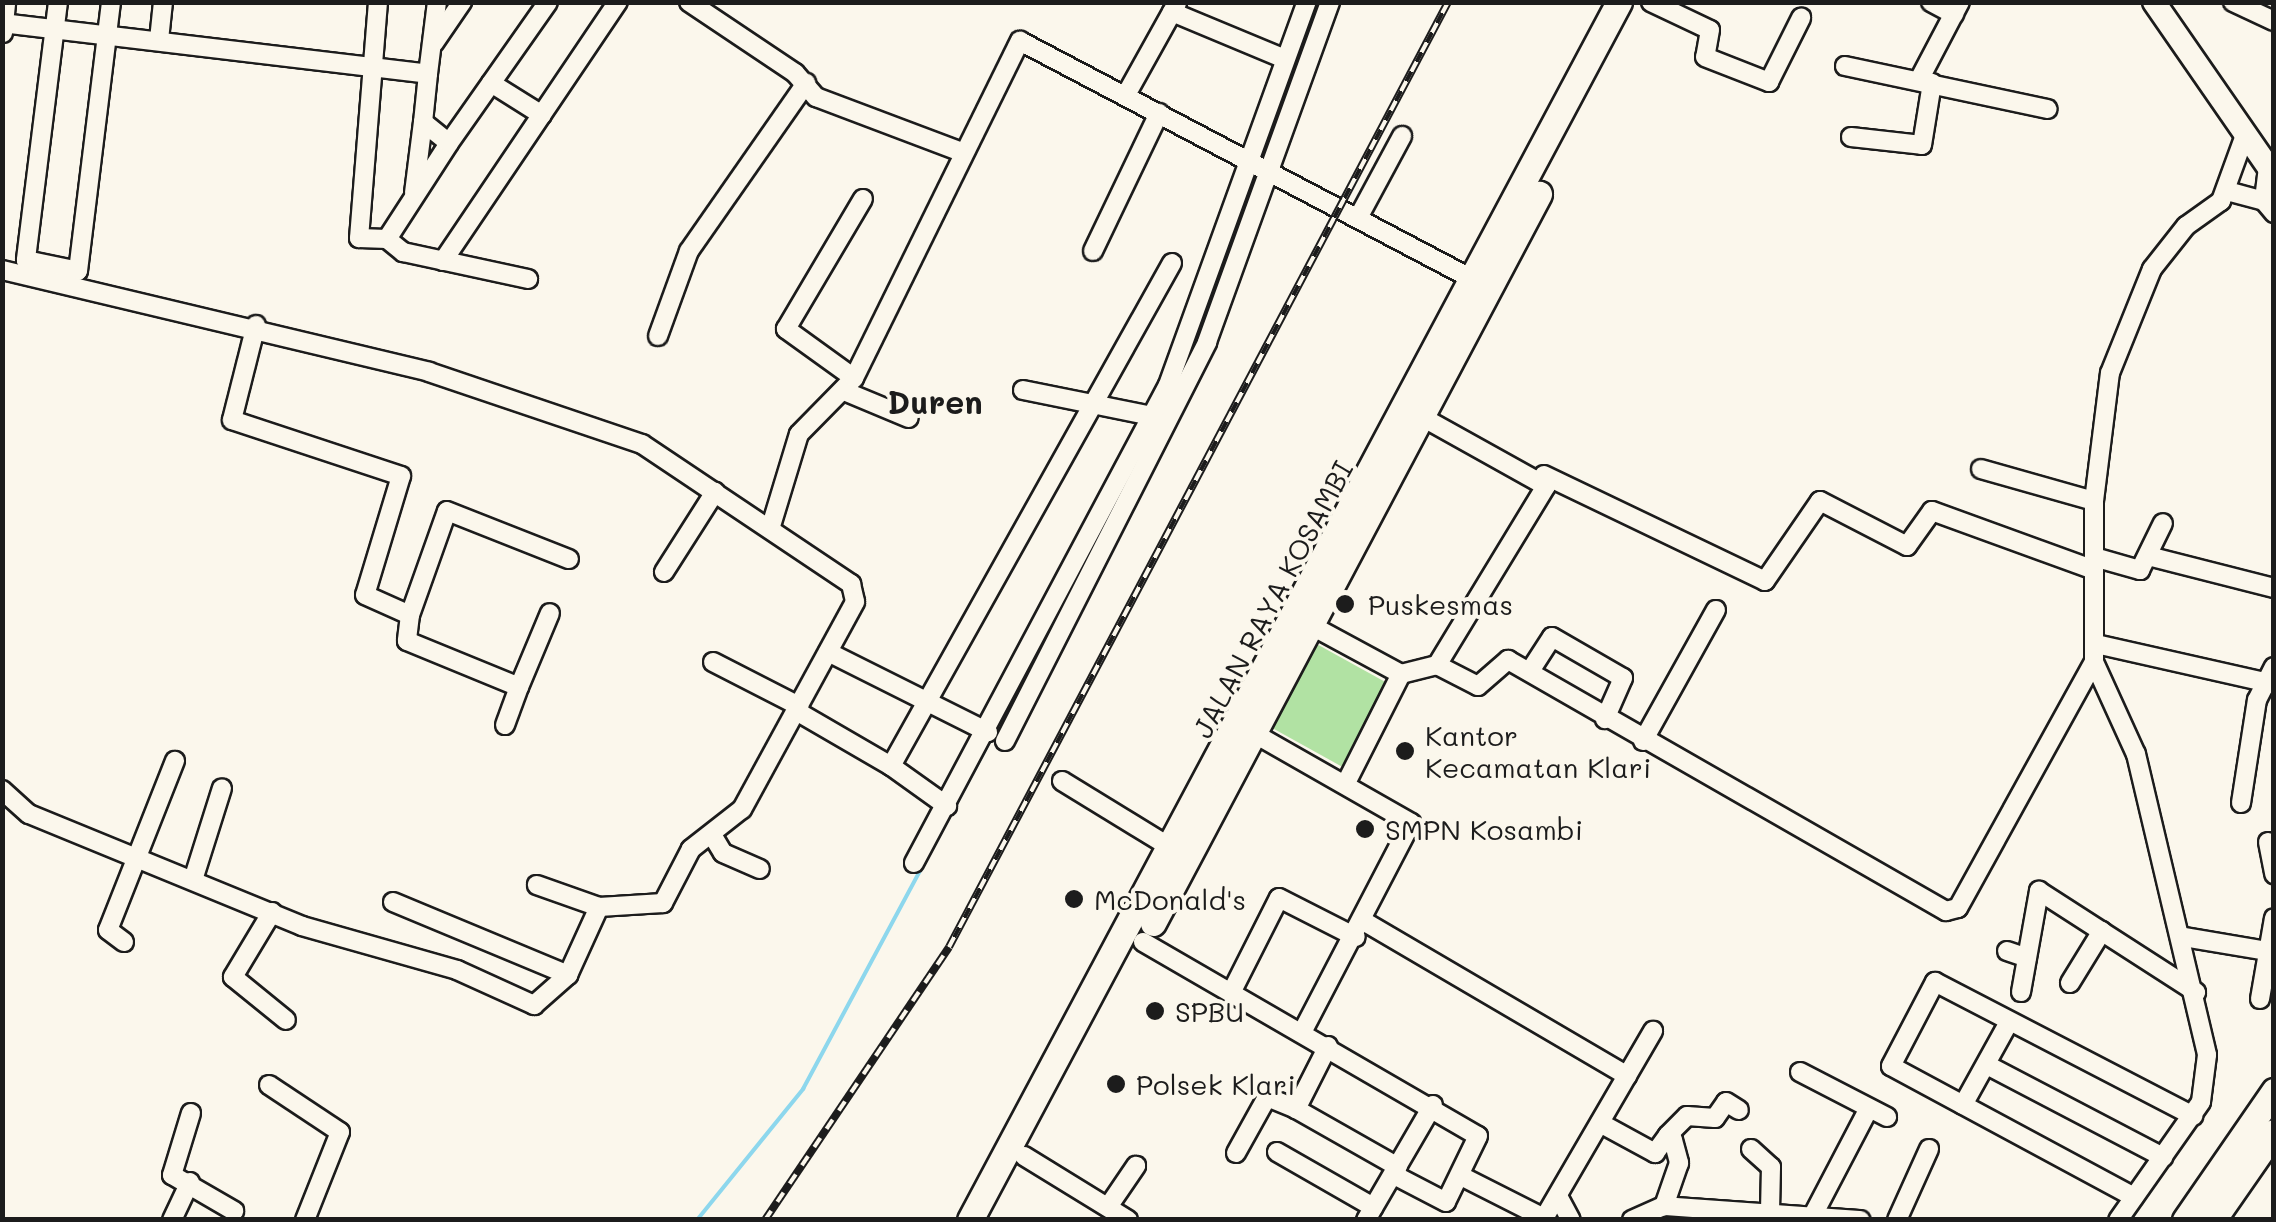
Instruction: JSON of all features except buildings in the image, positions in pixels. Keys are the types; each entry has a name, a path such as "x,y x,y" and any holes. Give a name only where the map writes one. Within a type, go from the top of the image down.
{"highway":[{"name":"JALAN RAYA KOSAMBI","path":"970,1220 1134,948 1255,734 1305,622 1474,280 1619,2"},
{"name":"JALAN RAYA KOSAMBI","path":"989,1220 1134,948 1172,849 1422,416 1637,2"},
{"path":"2186,1220 2274,1091"},
{"path":"2214,1220 2274,1132"}],"main road":[{"path":"2154,2 2271,171"}],"street":[{"path":"2,34 6,2"},
{"path":"58,2 26,260 78,271 112,2"},
{"path":"159,40 164,2"},
{"path":"378,2 353,230 443,261 528,279"},
{"path":"413,198 438,2"},
{"path":"432,47 462,2"},
{"path":"387,239 548,2"},
{"path":"443,261 618,2"},
{"path":"688,2 806,83 828,103 964,153"},
{"path":"1260,165 1285,59 1307,2"},
{"path":"914,863 947,806 997,736 1175,390 1260,165 1330,2"},
{"path":"1651,2 1710,30 1705,57 1769,82 1802,18"},
{"path":"1852,137 1922,145 1925,81 1957,8 1931,2"},
{"path":"2233,2 2274,22"},
{"path":"1127,93 1174,7 1285,59"},
{"path":"3,23 428,74"},
{"path":"771,526 799,434 849,384 1022,40 1474,280"},
{"path":"1845,66 2047,109"},
{"path":"492,82 542,115"},
{"path":"658,336 689,251 806,83"},
{"path":"1094,251 1159,113"},
{"path":"423,122 448,144"},
{"path":"2118,1220 2193,1116 2207,1074 2184,937 2136,754 2095,653 2094,501 2100,411 2129,323 2166,246 2227,191 2245,135"},
{"path":"1359,216 1402,136"},
{"path":"2227,191 2268,207 2271,171"},
{"path":"863,200 786,330 849,384 909,418"},
{"path":"891,766 1087,406 1172,264"},
{"path":"2,270 256,325 628,439 771,526 856,591 799,709 742,810 714,838 691,849 660,905 599,907 537,884"},
{"path":"256,325 228,413 401,476 365,595 410,615"},
{"path":"1022,390 1087,406 1162,411"},
{"path":"1422,416 1546,486 1437,665"},
{"path":"1982,469 2094,501"},
{"path":"1544,476 1758,580 1779,572 1815,505 1826,501 1907,546 1932,511 2094,564 2140,570 2152,557 2164,523"},
{"path":"664,572 715,492"},
{"path":"519,687 406,641 410,615 447,511 569,558"},
{"path":"2152,557 2274,588"},
{"path":"1643,741 1716,610"},
{"path":"505,724 550,613"},
{"path":"1305,622 1401,674 1437,665 1473,686 1500,660 1530,672 1643,741 1952,910 2095,653"},
{"path":"1530,672 1552,637 1623,678 1605,719"},
{"path":"828,652 997,736"},
{"path":"2095,653 2272,678 2242,804"},
{"path":"713,662 799,709 947,806"},
{"path":"1347,782 1401,674"},
{"path":"1255,734 1347,782 1412,823 1360,930 1302,1032"},
{"path":"124,942 108,930 140,859 175,761"},
{"path":"1062,781 1172,849"},
{"path":"193,880 222,788"},
{"path":"2,790 29,814 140,859 272,912 457,970 530,1004 546,1004 568,976 599,907"},
{"path":"714,838 723,853 760,868"},
{"path":"2268,842 2274,874"},
{"path":"2021,992 2038,891 2196,992"},
{"path":"1232,992 1280,898 1360,930 1627,1076"},
{"path":"393,902 568,976"},
{"path":"272,912 233,977 286,1020"},
{"path":"2260,999 2274,918"},
{"path":"2070,983 2102,931"},
{"path":"2184,937 2268,951"},
{"path":"1134,948 1232,992 1433,1105 1478,1136 1445,1203 1296,1109 1267,1097 1236,1153"},
{"path":"2007,951 2028,958"},
{"path":"2134,1197 1962,1105 1919,1074 1891,1064 1934,982 2193,1116"},
{"path":"1962,1105 2008,1022"},
{"path":"1460,1176 1547,1217 1653,1032"},
{"path":"1296,1109 1328,1046"},
{"path":"1986,1065 2163,1157"},
{"path":"1800,1072 1887,1117"},
{"path":"269,1085 340,1132 305,1220"},
{"path":"1600,1123 1655,1153 1687,1116 1715,1118 1726,1102 1739,1110"},
{"path":"1276,1152 1374,1214 1433,1105"},
{"path":"1812,1216 1868,1108"},
{"path":"192,1113 172,1173 234,1211"},
{"path":"1664,1206 1679,1163 1668,1135"},
{"path":"1751,1149 1771,1167 1770,1212"},
{"path":"1896,1220 1929,1150"},
{"path":"1024,1156 1102,1211 1128,1220"},
{"path":"1102,1211 1136,1166"},
{"path":"172,1220 190,1182"},
{"path":"1558,1196 1571,1220"},
{"path":"1632,1220 1664,1206 1862,1220"}],"green space":[{"path":"1313,642 1393,687 1347,770 1267,725"}],"waterway":[{"path":"1267,153 1316,2"},
{"path":"1192,343 1232,246"},
{"path":"995,731 1058,617"},
{"path":"697,1220 803,1089 991,739"}],"railway":[{"path":"765,1220 949,947 1448,2"}],"place":[{"name":"Puskesmas","path":"1345,604"},
{"name":"Kantor Kecamatan Klari","path":"1405,751"},
{"name":"SMPN Kosambi","path":"1365,829"},
{"name":"McDonald's","path":"1074,899"},
{"name":"SPBU","path":"1155,1011"},
{"name":"Polsek Klari","path":"1116,1084"}],"district":[{"name":"Duren","path":"935,401"}]}
